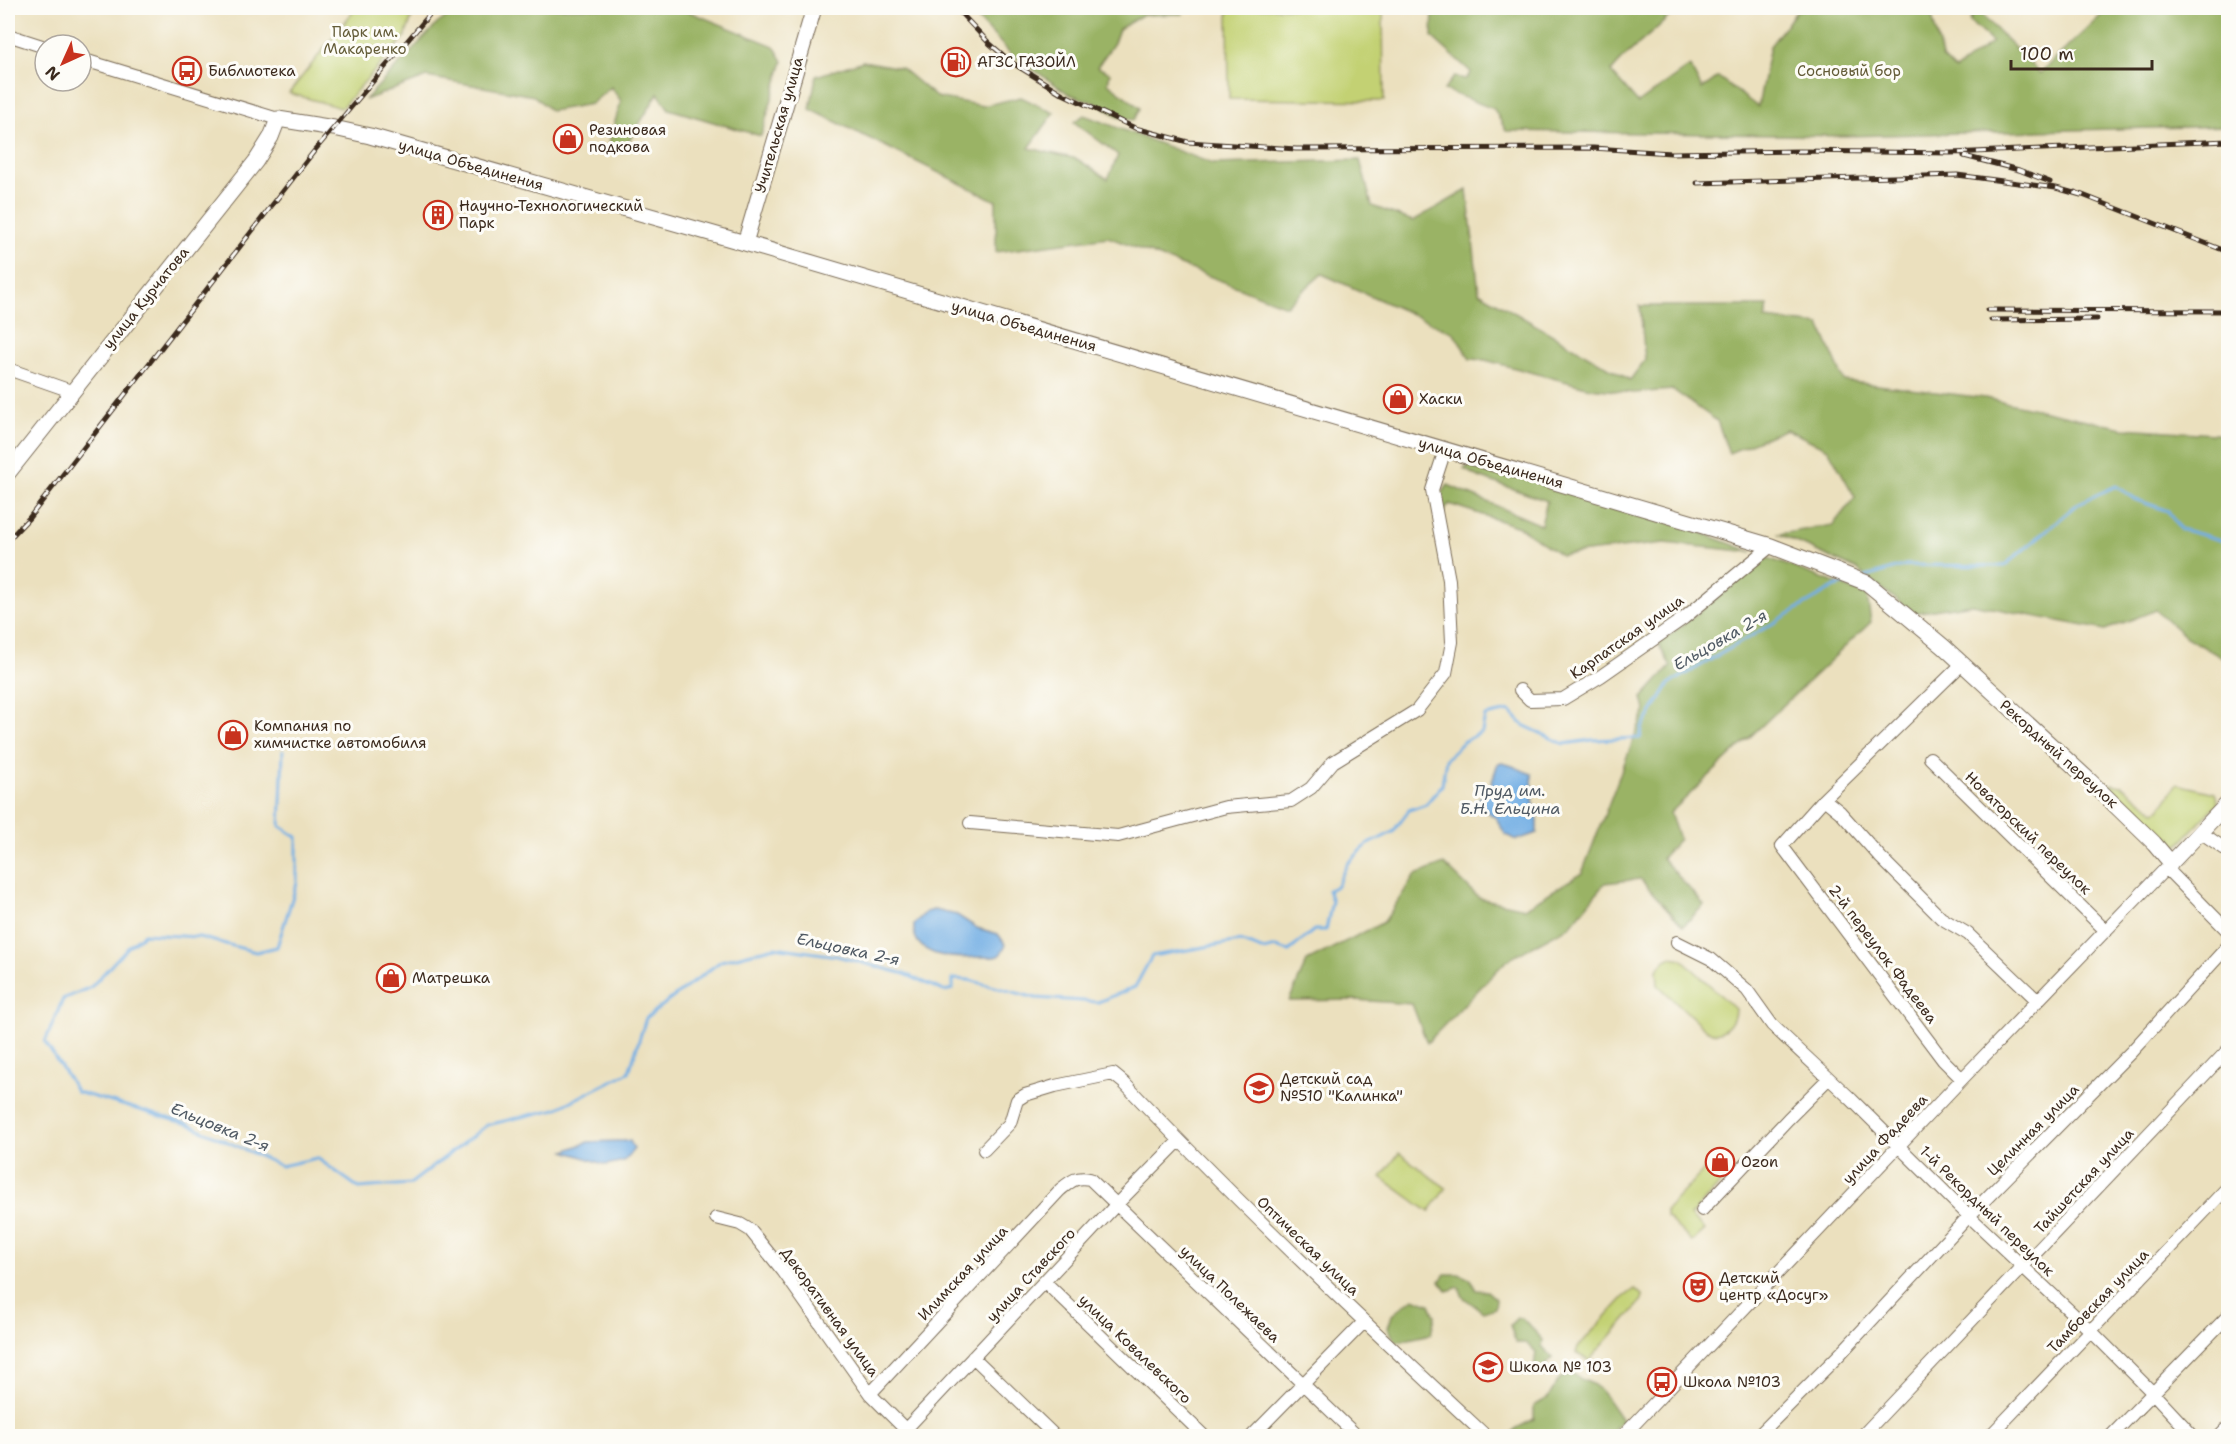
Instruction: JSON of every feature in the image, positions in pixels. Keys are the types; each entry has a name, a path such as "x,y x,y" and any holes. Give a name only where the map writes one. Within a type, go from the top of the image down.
{"main road":[{"name":"Учительская улица","path":"745,243 814,8"},
{"name":"улица Объединения","path":"278,119 370,136 745,243 1771,546 1867,583 1944,647"},
{"name":"улица Курчатова","path":"8,473 256,161 271,137 278,119"},
{"name":"Рекордный переулок","path":"1944,647 2090,781 2154,843 2170,863"},
{"path":"2170,863 2229,803"}],"street":[{"path":"8,35 33,43"},
{"name":"улица Объединения","path":"93,63 278,119"},
{"path":"8,369 71,391"},
{"path":"970,823 1118,836 1226,807 1291,801 1311,788 1333,762 1417,710 1446,673 1452,642 1449,580 1432,490 1445,450"},
{"name":"Карпатская улица","path":"1520,690 1530,700 1563,699 1601,676 1684,618 1771,546"},
{"path":"1961,665 1824,799 1840,812 1881,858 1941,918 1968,934 2038,1001"},
{"name":"Новаторский переулок","path":"1930,758 2106,931"},
{"name":"2-й переулок Фадеева","path":"1824,799 1782,846 1943,1060 1962,1079"},
{"path":"2199,834 2229,851"},
{"path":"2170,863 2170,872 2229,931"},
{"name":"улица Фадеева","path":"1630,1434 1962,1079 2170,863"},
{"name":"1-й Рекордный переулок","path":"1677,942 1711,959 1747,990 1772,1025 2091,1331 2193,1437"},
{"name":"Целинная улица","path":"1758,1437 1841,1353 1969,1216 2132,1051 2229,946"},
{"name":"Тайшетская улица","path":"1862,1437 2229,1050"},
{"name":"Оптическая улица","path":"984,1150 1010,1123 1017,1100 1025,1095 1054,1086 1113,1074 1364,1322 1486,1437"},
{"path":"1702,1210 1828,1079"},
{"name":"улица Ставского","path":"909,1433 973,1358 1179,1141"},
{"name":"улица Полежаева","path":"1080,1176 1090,1179 1357,1437"},
{"name":"Илимская улица","path":"870,1394 1060,1190 1080,1176"},
{"name":"Тамбовская улица","path":"1990,1437 2229,1187"},
{"name":"Декоративная улица","path":"716,1218 740,1224 750,1230 783,1271 870,1394 909,1433"},
{"name":"улица Ковалевского","path":"1046,1282 1204,1437"},
{"path":"2111,1437 2152,1392 2229,1316"},
{"path":"1252,1437 1364,1322"},
{"path":"973,1358 1055,1437"},
{"path":"2219,1437 2229,1427"}],"green space":[{"name":"Парк им. Макаренко","path":"356,8 415,8 405,37 341,108 289,93"},
{"path":"458,8 680,8 774,46 783,61 761,136 669,109 658,93 623,151 608,146 621,101 611,87 591,104 551,111 534,96 427,77 365,100 437,24"},
{"path":"968,8 1096,8 1120,13 1130,11 1130,8 1180,8 1183,14 1142,15 1119,29 1114,43 1097,67 1110,73 1108,83 1140,108 1134,120 1117,117 1101,105 1069,94 1011,54"},
{"path":"1228,8 1383,8 1384,101 1229,99"},
{"name":"Сосновый бор","path":"1431,8 1677,8 1611,72 1638,103 1690,66 1702,89 1718,77 1758,107 1770,46 1799,8 1930,8 1942,57 1955,70 1992,42 1970,22 1973,8 1975,8 2040,73 2109,8 2228,8 2228,126 1847,136 1506,131 1494,109 1444,90 1454,77 1466,79 1471,72 1432,37 1433,10"},
{"path":"863,61 901,68 936,97 983,106 1021,97 1054,113 1029,148 1077,159 1108,179 1118,155 1074,122 1084,115 1213,164 1360,160 1372,206 1413,221 1467,190 1479,292 1630,380 1645,360 1640,306 1768,306 1765,319 1820,325 1844,381 1985,398 2123,428 2228,435 2228,661 2186,637 2156,610 2105,630 1972,604 1914,613 1856,569 1779,534 1833,525 1855,497 1828,449 1786,429 1729,453 1717,421 1673,390 1633,393 1590,388 1485,360 1470,359 1454,333 1322,274 1286,306 1108,237 996,252 996,201 810,109 816,76"},
{"path":"1471,464 1668,520 1752,552 1664,543 1561,555 1519,527 1449,504 1440,518 1437,500 1448,485 1541,525 1547,501 1476,476 1464,469"},
{"path":"1768,558 1867,595 1871,622 1670,813 1679,839 1662,858 1704,905 1683,926 1640,879 1605,883 1570,926 1506,961 1427,1043 1412,1004 1356,1000 1289,1001 1307,961 1384,922 1415,875 1444,864 1479,898 1525,908 1582,873 1645,710 1642,698 1671,666 1658,644"},
{"path":"2111,784 2122,786 2155,811 2160,809 2177,784 2215,793 2218,803 2175,849 2169,849 2107,787"},
{"path":"1672,957 1682,959 1735,1009 1733,1020 1722,1031 1706,1030 1658,985 1657,970 1665,960"},
{"path":"1399,1153 1446,1188 1429,1212 1381,1177"},
{"path":"1710,1164 1723,1181 1690,1216 1705,1230 1692,1242 1666,1216 1666,1210"},
{"path":"1445,1274 1459,1274 1470,1279 1476,1290 1487,1291 1496,1299 1495,1308 1483,1312 1463,1297 1459,1287 1448,1291 1440,1281"},
{"path":"1635,1289 1643,1296 1641,1302 1589,1361 1576,1353 1578,1347 1624,1297"},
{"path":"1413,1298 1430,1304 1435,1316 1431,1334 1396,1342 1388,1328 1392,1315"},
{"path":"1517,1318 1522,1318 1543,1340 1542,1346 1553,1358 1544,1367 1534,1366 1536,1352 1527,1343 1516,1343 1510,1325"},
{"path":"1573,1373 1598,1388 1622,1420 1608,1436 1510,1436 1515,1429 1534,1419 1534,1406 1548,1398 1560,1378"}],"water":[{"name":"Пруд им. Б.Н. Ельцина","path":"1498,763 1512,765 1532,774 1537,833 1517,840 1505,834 1496,818 1487,812 1478,799 1490,787"},
{"path":"934,910 957,915 977,928 998,934 1006,945 1003,951 994,957 958,957 936,954 927,950 919,944 914,924 926,912"},
{"path":"630,1141 634,1149 624,1161 606,1165 565,1151 588,1142"}],"waterway":[{"name":"Ельцовка 2-я","path":"1866,577 1906,565 2004,566 2079,503 2116,486 2137,500 2168,511 2180,529 2228,542"},
{"name":"Ельцовка 2-я","path":"283,751 280,826 297,837 297,883 277,947 256,952 199,937 144,934 129,946 91,987 63,999 45,1042 77,1092 188,1124 281,1166 317,1158 359,1188 410,1184 487,1125 556,1109 629,1072 646,1018 721,961 775,947 837,956 905,974 944,991 953,989 953,979 969,980 1036,998 1098,1002 1135,987 1152,956 1240,941 1264,950 1276,947 1289,951 1314,930 1326,930 1332,901 1328,890 1337,886 1347,864 1367,845 1393,832 1409,810 1426,804 1442,785 1446,759 1463,742 1482,732 1485,716 1510,711 1523,725 1564,744 1640,738 1642,728 1669,684 1835,587 1850,582"}],"railway":[{"path":"8,540 29,518 315,150 435,8"},
{"path":"956,8 989,43 1011,62 1063,94 1135,128 1188,142 1296,149 1593,148 1671,153 1800,151 1951,153 2228,141"},
{"path":"1964,156 2019,170 2050,182"},
{"path":"1697,183 1957,175 2056,188 2081,195"},
{"path":"2075,192 2228,252"},
{"path":"1987,310 2228,311"},
{"path":"1991,320 2097,319"}],"place":[{"name":"АГЗС ГАЗОЙЛ","path":"956,62"},
{"name":"Библиотека","path":"187,71"},
{"name":"Резиновая подкова","path":"568,139"},
{"name":"Научно-Технологический Парк","path":"438,215"},
{"name":"Хаски","path":"1398,399"},
{"name":"Компания по химчистке автомобиля","path":"233,735"},
{"name":"Матрешка","path":"391,978"},
{"name":"Детский сад №510 \"Калинка\"","path":"1259,1088"},
{"name":"Ozon","path":"1720,1162"},
{"name":"Детский центр «Досуг»","path":"1698,1287"},
{"name":"Школа № 103","path":"1488,1367"},
{"name":"Школа №103","path":"1662,1382"}]}
